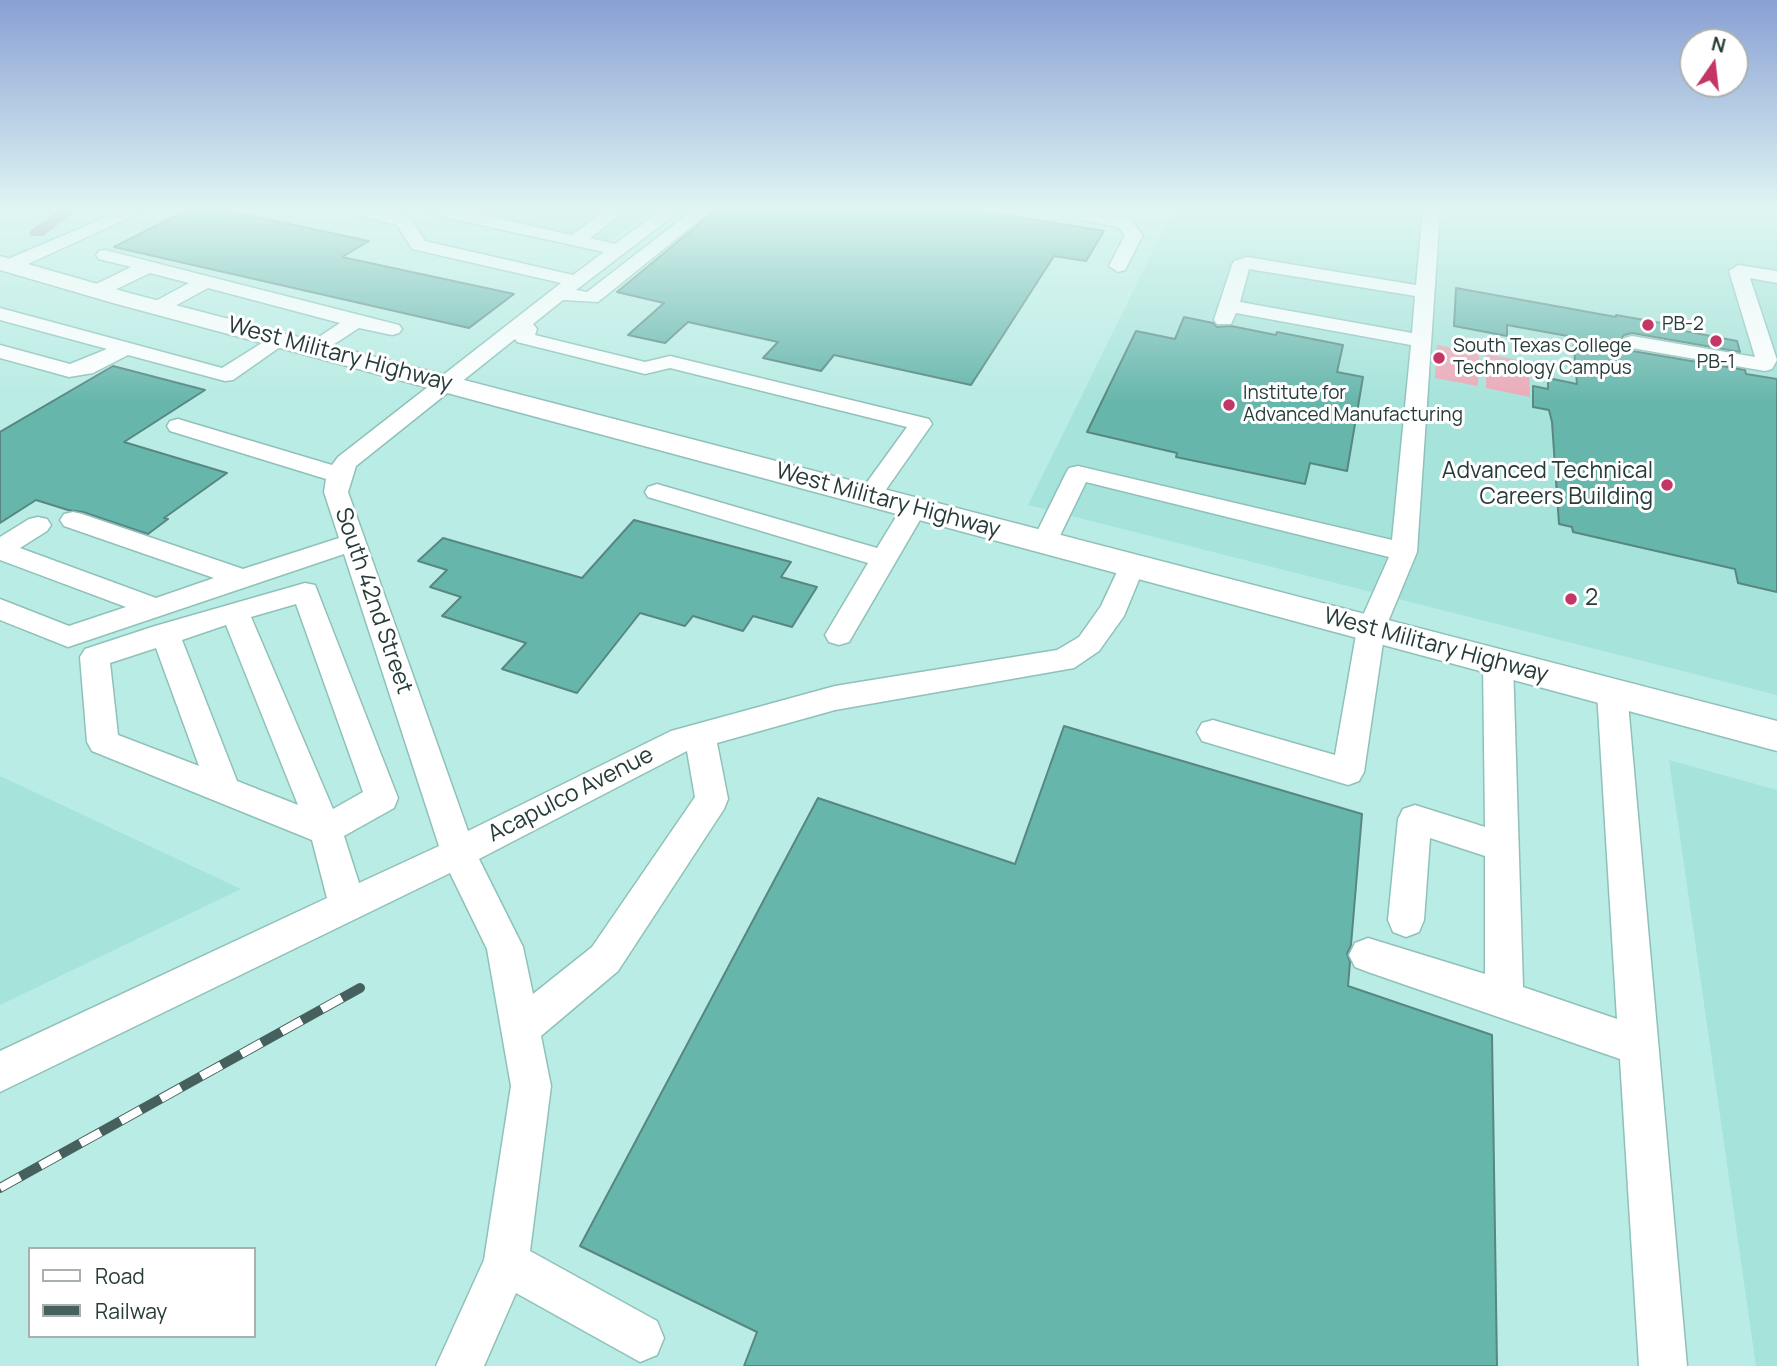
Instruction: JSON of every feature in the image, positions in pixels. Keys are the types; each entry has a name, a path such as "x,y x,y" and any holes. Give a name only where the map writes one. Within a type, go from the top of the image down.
{"main road":[{"name":"West Military Highway","path":"26,274 1777,736"}],"street":[{"path":"97,291 133,274"},
{"path":"173,274 392,329"},
{"path":"544,274 576,281"},
{"name":"South 42nd Street","path":"460,1366 506,1262 531,1086 505,947 458,853 336,492 339,474 346,462 522,328 586,274"},
{"path":"559,294 591,298 622,274"},
{"path":"1238,274 1227,313 1421,341"},
{"path":"1313,274 1425,292"},
{"path":"1213,732 1348,772 1371,629 1404,552 1427,274"},
{"path":"1632,342 1765,365 1766,360 1739,274"},
{"path":"1756,274 1777,277"},
{"path":"157,308 204,282"},
{"path":"0,314 225,375 280,340"},
{"path":"315,348 356,321"},
{"path":"1754,321 1777,325"},
{"path":"522,328 524,338 645,368 670,362 921,424 869,496"},
{"path":"0,351 69,372 86,368 126,348"},
{"path":"178,426 339,474"},
{"path":"1045,542 1078,473 1404,552"},
{"path":"657,492 884,559"},
{"path":"839,635 914,508"},
{"path":"73,520 244,579"},
{"path":"0,550 38,525"},
{"path":"325,830 103,741 95,657 161,620 244,579 353,542"},
{"path":"0,550 161,620 224,790"},
{"name":"Acapulco Avenue","path":"0,1072 458,853 671,743 835,698 1064,660 1089,644 1114,609 1132,565"},
{"path":"0,609 68,637 161,620 235,612 305,592 382,799 325,830"},
{"path":"235,612 334,852 347,906"},
{"path":"1498,662 1504,999"},
{"path":"1612,692 1663,1366"},
{"path":"520,1029 605,959 712,799 700,735"},
{"path":"1406,920 1415,818 1503,847"},
{"path":"1368,955 1639,1046"},
{"path":"506,1262 640,1338"}],"shaded area":[{"name":"South Texas College Technology Campus","path":"1142,274 1777,274 1777,695 1028,505"},
{"path":"1437,345 1479,353 1478,386 1435,378"},
{"path":"1486,354 1529,362 1530,397 1486,388"},
{"path":"1669,760 1777,790 1777,1366 1756,1366"},
{"path":"0,776 241,889 0,1005"}],"building":[{"path":"231,274 420,274 514,294 469,328"},
{"path":"639,274 1043,274 971,385 834,355 821,371 763,358 778,342 688,322 665,343 628,335 664,303 617,292"},
{"name":"Advanced Technical Careers Building","path":"1456,288 1678,326 1679,330 1737,341 1740,352 1632,333 1624,335 1619,342 1623,348 1632,351 1745,370 1746,374 1777,379 1777,592 1738,583 1735,569 1573,532 1572,527 1559,524 1552,422 1549,410 1533,407 1533,386 1548,389 1548,378 1577,384 1573,337 1507,325 1507,336 1454,326"},
{"name":"Institute for Advanced Manufacturing","path":"1184,317 1213,323 1217,327 1231,326 1276,335 1277,332 1343,345 1337,372 1363,377 1347,471 1310,463 1305,484 1176,457 1177,453 1087,432 1136,331 1175,339"},
{"path":"113,366 205,390 124,442 227,473 164,518 168,519 148,534 83,512 36,500 0,523 0,432"},
{"path":"634,520 791,562 781,577 817,587 792,627 753,616 743,631 693,616 685,626 640,613 577,693 502,669 526,643 442,616 461,597 430,587 447,570 418,561 443,538 582,578"},
{"path":"1064,726 1362,814 1351,945 1347,954 1350,962 1348,986 1492,1035 1497,1366 744,1366 757,1332 580,1246 818,798 1015,864"}],"railway":[{"path":"0,1188 360,988"}],"place":[{"name":"PB-2","path":"1648,325"},
{"name":"PB-1","path":"1716,341"},
{"name":"South Texas College Technology Campus","path":"1439,358"},
{"name":"Institute for Advanced Manufacturing","path":"1229,405"},
{"name":"Advanced Technical Careers Building","path":"1667,485"},
{"name":"2","path":"1571,599"}]}
